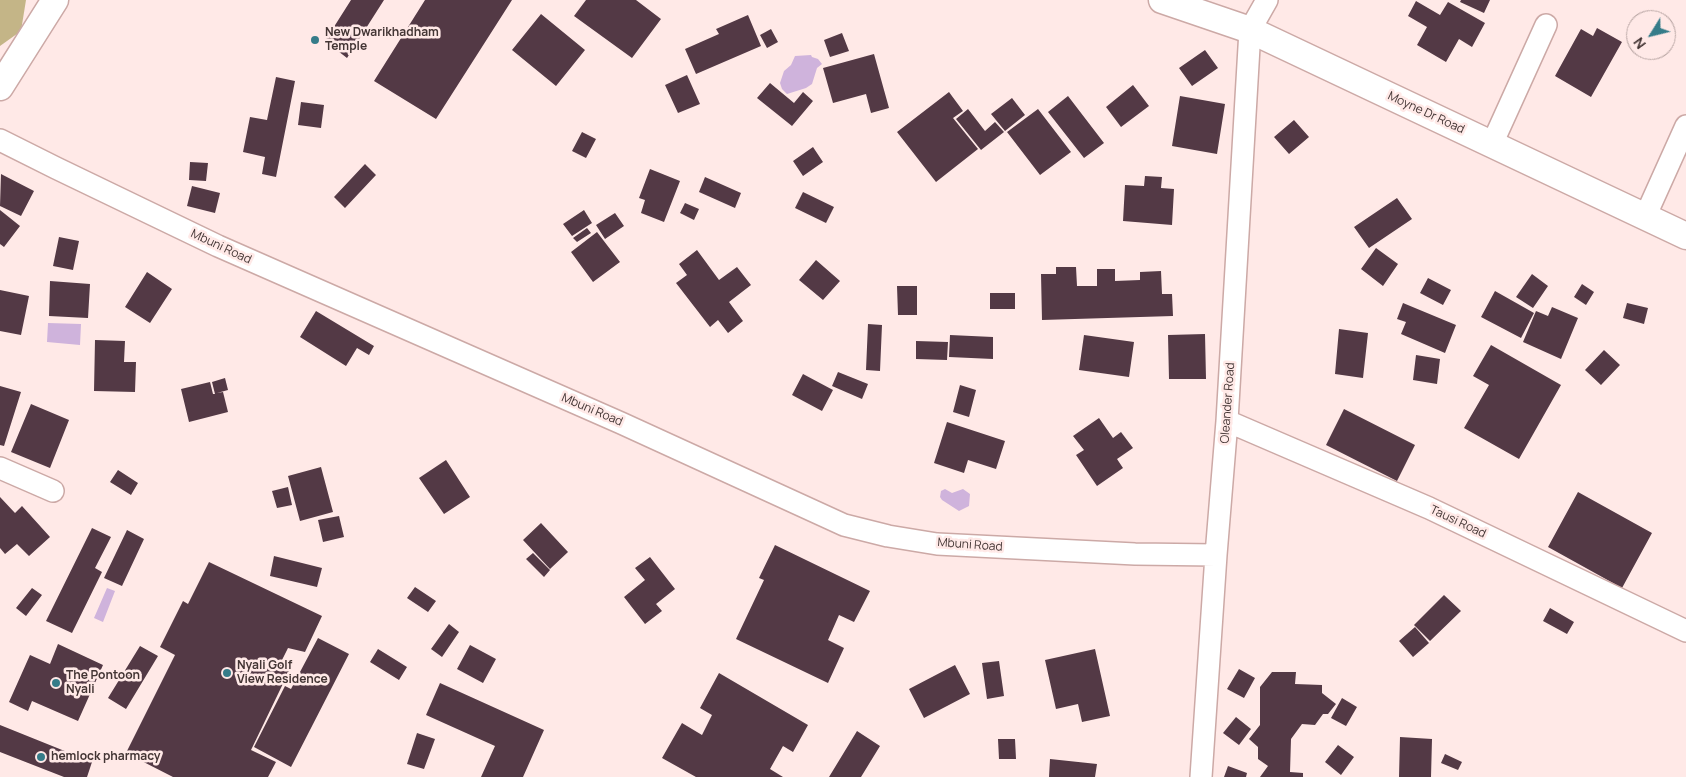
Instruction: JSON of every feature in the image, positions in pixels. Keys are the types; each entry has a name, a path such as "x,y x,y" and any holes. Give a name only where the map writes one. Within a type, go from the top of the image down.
{"main road":[{"path":"0,87 54,0"},
{"name":"Moyne Dr Road","path":"1162,0 1250,30 1686,236"}],"street":[{"path":"1250,30 1267,0"},
{"path":"1492,144 1546,26"},
{"name":"Oleander Road","path":"1201,777 1227,421 1250,30"},
{"path":"1646,217 1686,126"},
{"name":"Mbuni Road","path":"0,140 218,246 621,423 844,525 888,536 937,544 1216,556"},
{"name":"Tausi Road","path":"1227,421 1429,508 1686,631"},
{"path":"0,468 53,491"}],"shaded area":[{"path":"0,0 26,0 21,31 0,46"},
{"path":"811,55 822,64 817,68 812,84 787,94 782,89 780,83 784,71 791,65 795,56"},
{"path":"48,323 81,324 80,345 47,342"},
{"path":"945,489 952,493 963,489 970,494 969,506 959,511 942,500 940,497 941,491"},
{"path":"107,588 115,591 103,622 94,618"}],"building":[{"path":"351,0 384,0 347,58 325,41"},
{"path":"425,0 512,0 436,119 374,81"},
{"path":"586,0 636,0 661,19 632,58 574,16"},
{"path":"1461,0 1490,0 1484,13 1460,2"},
{"path":"1416,1 1440,15 1448,2 1485,23 1472,47 1459,39 1446,62 1417,45 1427,27 1408,16"},
{"path":"541,14 585,50 556,86 512,50"},
{"path":"748,15 761,46 696,74 685,49 719,34 716,29"},
{"path":"1597,28 1622,42 1591,97 1555,76 1581,29 1593,36"},
{"path":"771,29 778,42 767,48 760,35"},
{"path":"842,33 849,51 830,57 824,40"},
{"path":"1205,50 1218,68 1192,86 1179,68"},
{"path":"874,54 889,108 871,113 866,94 833,103 823,68"},
{"path":"687,75 700,104 678,113 665,85"},
{"path":"276,77 295,81 276,177 262,174 265,157 243,152 250,117 267,120"},
{"path":"770,83 794,103 803,92 813,101 792,126 757,98"},
{"path":"1133,85 1149,106 1121,127 1106,107"},
{"path":"949,92 963,111 953,118 978,149 936,182 897,132"},
{"path":"1068,96 1104,143 1084,158 1048,112"},
{"path":"1180,96 1225,104 1217,154 1172,146"},
{"path":"1012,98 1025,115 1005,131 991,114"},
{"path":"301,102 324,105 321,128 298,125"},
{"path":"968,109 985,131 995,122 1004,132 981,150 956,119"},
{"path":"1038,109 1071,152 1040,175 1007,132"},
{"path":"1294,120 1309,137 1289,154 1274,137"},
{"path":"582,132 596,139 586,158 572,151"},
{"path":"813,147 823,162 803,176 793,161"},
{"path":"190,162 208,163 206,181 189,180"},
{"path":"365,164 376,175 345,208 334,197"},
{"path":"650,169 680,181 664,222 641,213 645,200 639,198"},
{"path":"1,174 34,191 21,216 0,206"},
{"path":"1145,176 1162,177 1161,188 1174,189 1172,225 1123,221 1125,185 1144,186"},
{"path":"705,177 741,193 735,208 699,192"},
{"path":"192,186 220,193 215,213 187,206"},
{"path":"803,192 834,207 826,223 795,208"},
{"path":"1397,198 1412,219 1369,248 1354,227"},
{"path":"685,203 699,209 694,220 680,213"},
{"path":"0,210 20,226 4,247 0,244"},
{"path":"584,210 592,223 572,236 563,224"},
{"path":"615,213 624,226 605,239 596,225"},
{"path":"587,228 591,233 577,242 573,238"},
{"path":"597,232 620,262 593,282 571,252"},
{"path":"59,237 79,241 73,270 53,266"},
{"path":"1376,248 1398,264 1383,286 1361,269"},
{"path":"697,250 719,280 737,267 751,285 729,302 743,321 728,333 718,320 710,327 676,283 687,275 679,264"},
{"path":"816,260 840,281 823,300 799,280"},
{"path":"1056,267 1076,267 1077,286 1097,286 1097,269 1115,269 1115,281 1140,280 1140,272 1161,271 1162,294 1172,294 1173,316 1042,320 1041,274 1056,274"},
{"path":"147,272 172,289 150,323 125,307"},
{"path":"1532,274 1548,286 1533,308 1516,297"},
{"path":"1428,278 1451,290 1443,305 1420,293"},
{"path":"50,281 90,284 88,318 49,316"},
{"path":"1582,284 1594,292 1586,305 1574,297"},
{"path":"897,286 917,286 917,315 898,315"},
{"path":"0,290 29,296 21,335 0,331"},
{"path":"1495,291 1534,313 1521,338 1481,317"},
{"path":"990,293 1015,293 1015,309 990,309"},
{"path":"1403,303 1456,325 1445,353 1401,334 1406,322 1397,319"},
{"path":"1627,303 1648,308 1644,324 1623,318"},
{"path":"1552,307 1578,318 1561,359 1523,342 1536,311 1548,316"},
{"path":"316,311 374,346 369,355 357,348 346,366 300,337"},
{"path":"868,324 882,325 880,371 866,370"},
{"path":"1339,329 1368,333 1363,378 1335,374"},
{"path":"1205,334 1206,379 1169,379 1168,335"},
{"path":"950,335 993,337 993,359 949,357"},
{"path":"1084,335 1134,342 1129,377 1079,370"},
{"path":"95,340 125,341 124,362 136,362 135,392 94,391"},
{"path":"916,341 948,342 947,360 916,359"},
{"path":"1491,345 1561,385 1519,459 1464,428 1489,385 1473,376"},
{"path":"1604,350 1620,365 1601,385 1585,370"},
{"path":"1416,355 1440,359 1437,384 1413,380"},
{"path":"838,372 868,384 862,399 832,386"},
{"path":"803,374 833,390 822,411 792,395"},
{"path":"225,378 228,390 217,393 223,392 228,412 189,422 181,389 210,382 213,394 215,394 212,382"},
{"path":"960,385 976,390 969,417 953,412"},
{"path":"0,386 21,392 4,446 0,445"},
{"path":"31,404 69,420 50,468 11,452"},
{"path":"1344,409 1415,445 1397,481 1326,445"},
{"path":"1099,418 1113,438 1121,432 1133,448 1117,459 1123,468 1097,486 1076,455 1084,450 1073,436"},
{"path":"947,422 1005,441 996,469 968,460 964,473 934,463"},
{"path":"446,460 470,497 444,514 419,478"},
{"path":"321,467 333,512 300,521 288,476"},
{"path":"118,470 138,483 131,495 110,482"},
{"path":"288,487 292,505 277,508 272,491"},
{"path":"1578,492 1652,533 1622,588 1548,547"},
{"path":"0,497 15,513 22,506 50,537 29,556 17,544 5,554 0,548"},
{"path":"339,516 344,537 323,542 318,520"},
{"path":"541,523 568,552 550,569 523,540"},
{"path":"92,528 111,537 95,568 102,572 72,633 46,621"},
{"path":"127,530 144,539 122,586 104,578"},
{"path":"775,545 870,591 854,622 839,615 828,640 844,648 828,683 736,639 764,580 759,578"},
{"path":"533,553 550,570 544,577 526,559"},
{"path":"274,556 322,568 317,587 270,576"},
{"path":"650,557 675,589 656,604 662,611 645,624 624,597 645,580 635,568"},
{"name":"Nyali Golf View Residence","path":"209,562 322,616 305,652 288,648 282,660 292,665 251,750 276,762 268,777 173,777 126,753 175,655 160,647 183,601 188,604"},
{"path":"415,587 436,601 428,612 407,598"},
{"path":"32,588 42,595 26,616 16,608"},
{"path":"1444,595 1461,611 1430,641 1414,625"},
{"path":"1550,608 1574,622 1567,634 1543,621"},
{"path":"449,624 459,632 442,657 431,649"},
{"path":"1415,627 1429,643 1413,657 1399,641"},
{"path":"318,638 349,654 291,767 254,747 285,686 291,689"},
{"name":"The Pontoon Nyali","path":"58,644 103,665 78,721 32,701 28,711 9,702 30,655 50,664"},
{"path":"470,645 496,659 483,683 457,669"},
{"path":"140,646 158,656 126,709 108,698"},
{"path":"378,649 407,667 399,680 370,662"},
{"path":"1095,649 1110,716 1082,722 1078,704 1056,709 1045,660"},
{"path":"999,661 1004,696 987,699 982,663"},
{"path":"955,665 970,694 924,718 909,689"},
{"path":"1239,669 1255,678 1244,698 1227,689"},
{"path":"1272,672 1296,672 1295,684 1322,685 1322,693 1336,704 1328,714 1323,714 1315,725 1302,724 1291,739 1290,772 1303,773 1303,777 1260,777 1268,766 1258,759 1258,747 1249,739 1260,725 1260,687"},
{"path":"719,673 808,725 793,752 783,746 770,769 783,777 696,777 662,758 682,723 702,735 712,715 700,708"},
{"path":"440,683 544,730 523,777 481,777 495,746 426,715"},
{"path":"1342,698 1357,707 1346,726 1331,718"},
{"path":"1236,717 1251,729 1239,745 1223,733"},
{"path":"0,725 92,762 87,777 64,777 0,752"},
{"path":"857,731 880,746 861,777 829,777"},
{"path":"417,733 435,739 424,769 407,764"},
{"path":"1400,737 1432,739 1431,777 1399,777"},
{"path":"998,739 1015,739 1016,759 999,759"},
{"path":"1338,745 1354,757 1341,775 1325,762"},
{"path":"1445,754 1462,762 1458,770 1441,763"},
{"path":"1050,759 1097,764 1095,777 1049,777"},
{"path":"1228,766 1247,773 1246,777 1224,777"}],"place":[{"name":"New Dwarikhadham Temple","path":"315,40"},
{"name":"Nyali Golf View Residence","path":"227,673"},
{"name":"The Pontoon Nyali","path":"56,683"},
{"name":"hemlock pharmacy","path":"41,757"}]}
